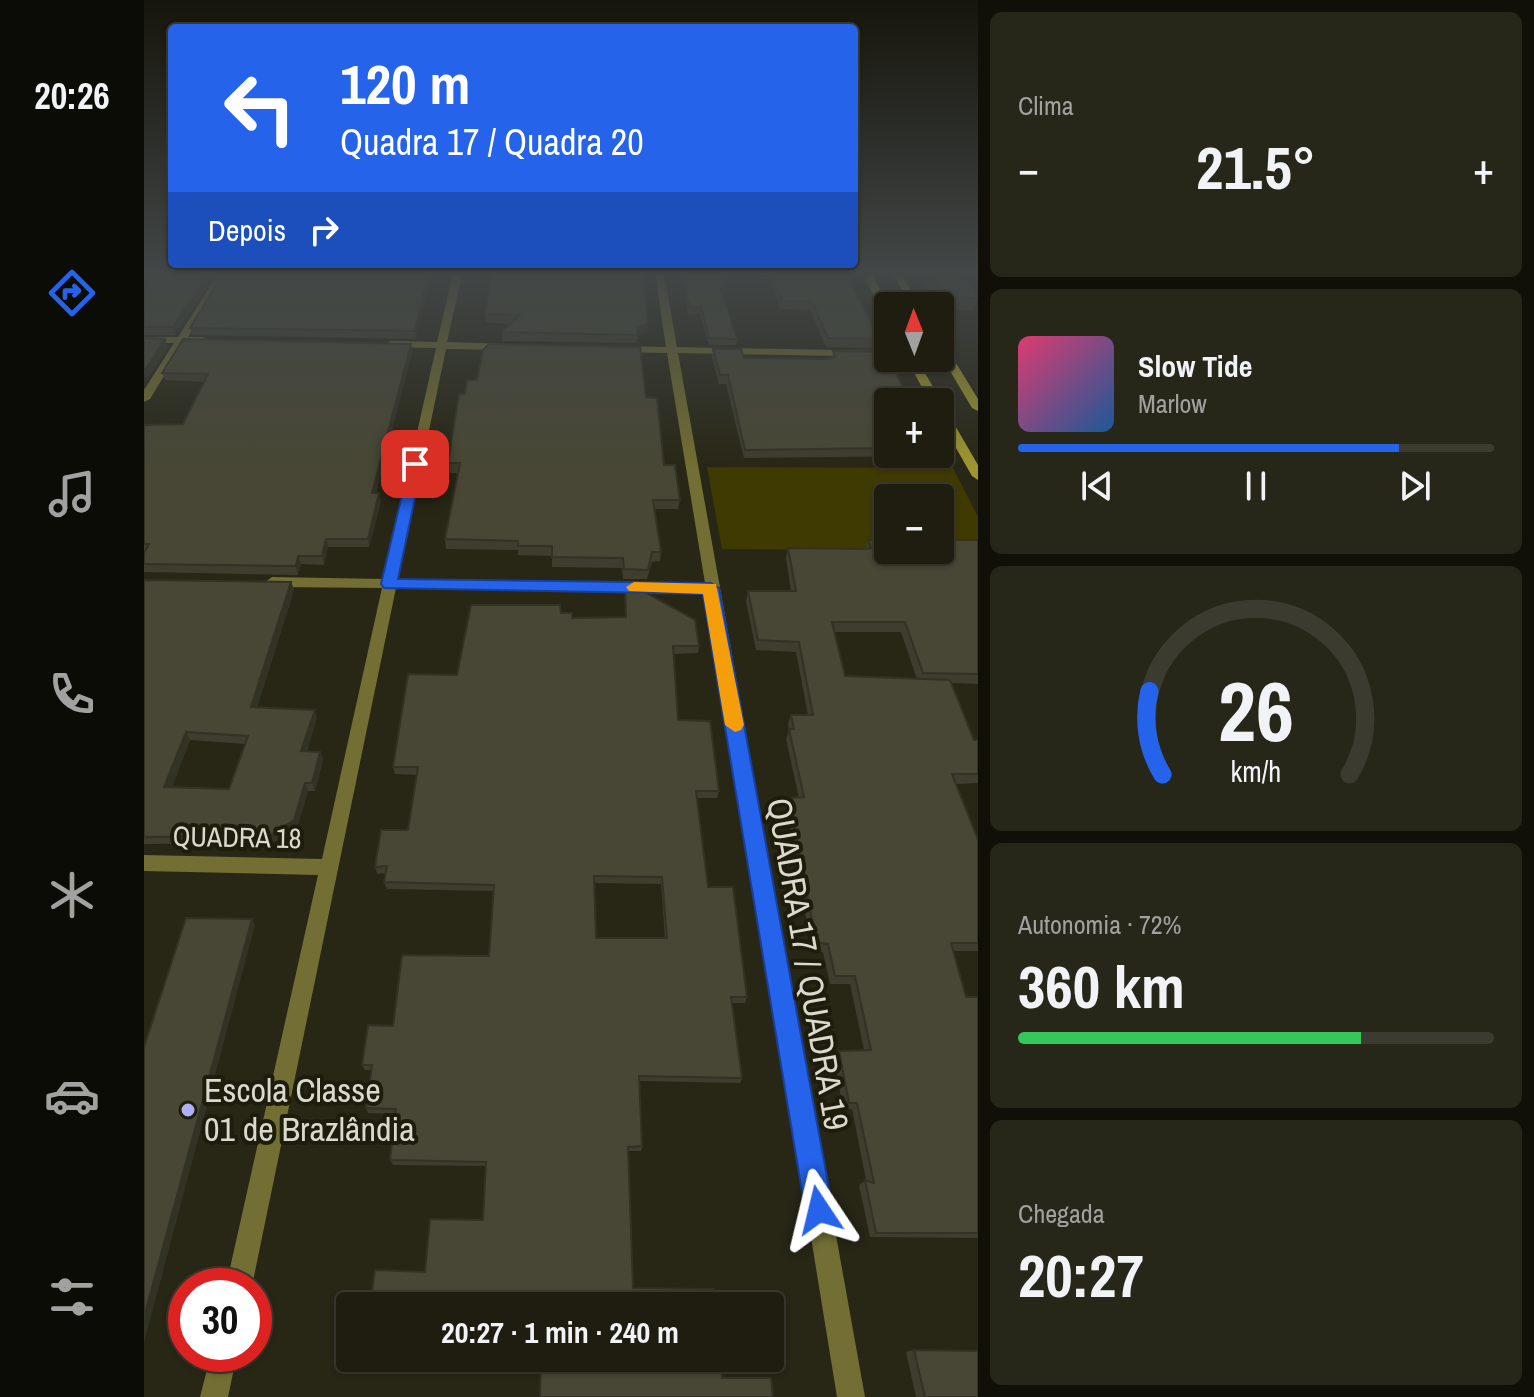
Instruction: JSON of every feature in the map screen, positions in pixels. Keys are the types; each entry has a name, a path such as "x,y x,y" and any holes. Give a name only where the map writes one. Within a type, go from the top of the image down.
{"street":[{"path":"243,1268 441,339"},
{"name":"QUADRA 17 / QUADRA 19","path":"669,339 851,1397"},
{"path":"144,340 212,341"},
{"path":"144,399 182,340"},
{"path":"379,344 517,347"},
{"path":"609,349 874,354"},
{"path":"954,368 978,408"},
{"path":"954,434 978,476"},
{"path":"251,582 711,588"},
{"name":"QUADRA 18","path":"144,863 330,867"},
{"path":"214,1397 220,1372"}],"shaded area":[{"path":"707,467 953,468 978,517 978,550 954,550 954,484 874,484 874,550 722,549"}],"building":[{"path":"144,339 165,339 144,372"},
{"path":"183,339 411,344 372,493 379,493 368,539 326,539 322,556 298,556 296,566 144,564 144,553 149,544 144,544 144,425 183,424 208,374 162,373"},
{"path":"489,344 640,347 646,397 657,398 664,465 675,465 680,500 653,500 661,552 652,552 648,570 624,569 623,558 552,557 552,546 518,546 518,541 445,539 460,463 448,463 459,394 465,394 467,380 477,380 483,350"},
{"path":"713,349 741,349 744,358 827,359 836,357 833,351 874,352 874,372 896,372 903,388 874,388 874,448 745,450 728,375 720,375"},
{"path":"868,540 874,540 874,564 954,564 954,540 978,540 978,674 923,673 905,622 832,622 845,676 950,680 974,740 978,740 978,774 952,774 978,840 978,943 951,943 966,997 978,997 978,1233 876,1233 865,1180 874,1183 857,1103 849,1103 839,1051 871,1050 855,976 835,976 828,944 816,942 789,798 804,797 789,729 794,729 791,715 813,715 799,642 758,640 748,591 796,591 788,548 871,548"},
{"path":"144,580 291,582 251,707 315,710 301,751 320,752 312,783 305,783 294,820 269,836 144,837","holes":["186,732 248,736 229,789 164,787"]},
{"path":"625,587 644,587 643,591 695,620 699,646 673,646 678,720 710,721 719,791 696,791 708,887 733,887 747,997 731,997 742,1078 639,1076 642,1146 628,1147 633,1288 714,1289 714,1292 372,1292 375,1270 425,1272 430,1219 483,1220 486,1162 390,1160 396,1109 366,1108 372,1065 362,1065 368,1025 393,1026 402,955 489,956 494,885 384,882 387,866 375,867 381,830 408,830 418,767 393,767 408,674 457,675 471,605 560,605 561,613 572,613 572,618 626,617","holes":["594,876 662,877 667,938 596,938"]},
{"path":"186,918 252,919 144,1317 144,1047"},
{"path":"914,1350 978,1351 978,1397 925,1397"},
{"path":"541,1372 721,1372 722,1378 771,1378 773,1397 540,1397"}],"slow traffic":[{"path":"634,587 711,588 735,725"}],"place":[{"name":"Escola Classe 01 de Brazlândia","path":"188,1110"}],"route":[{"path":"415,464 389,584 711,588 819,1210"}]}
